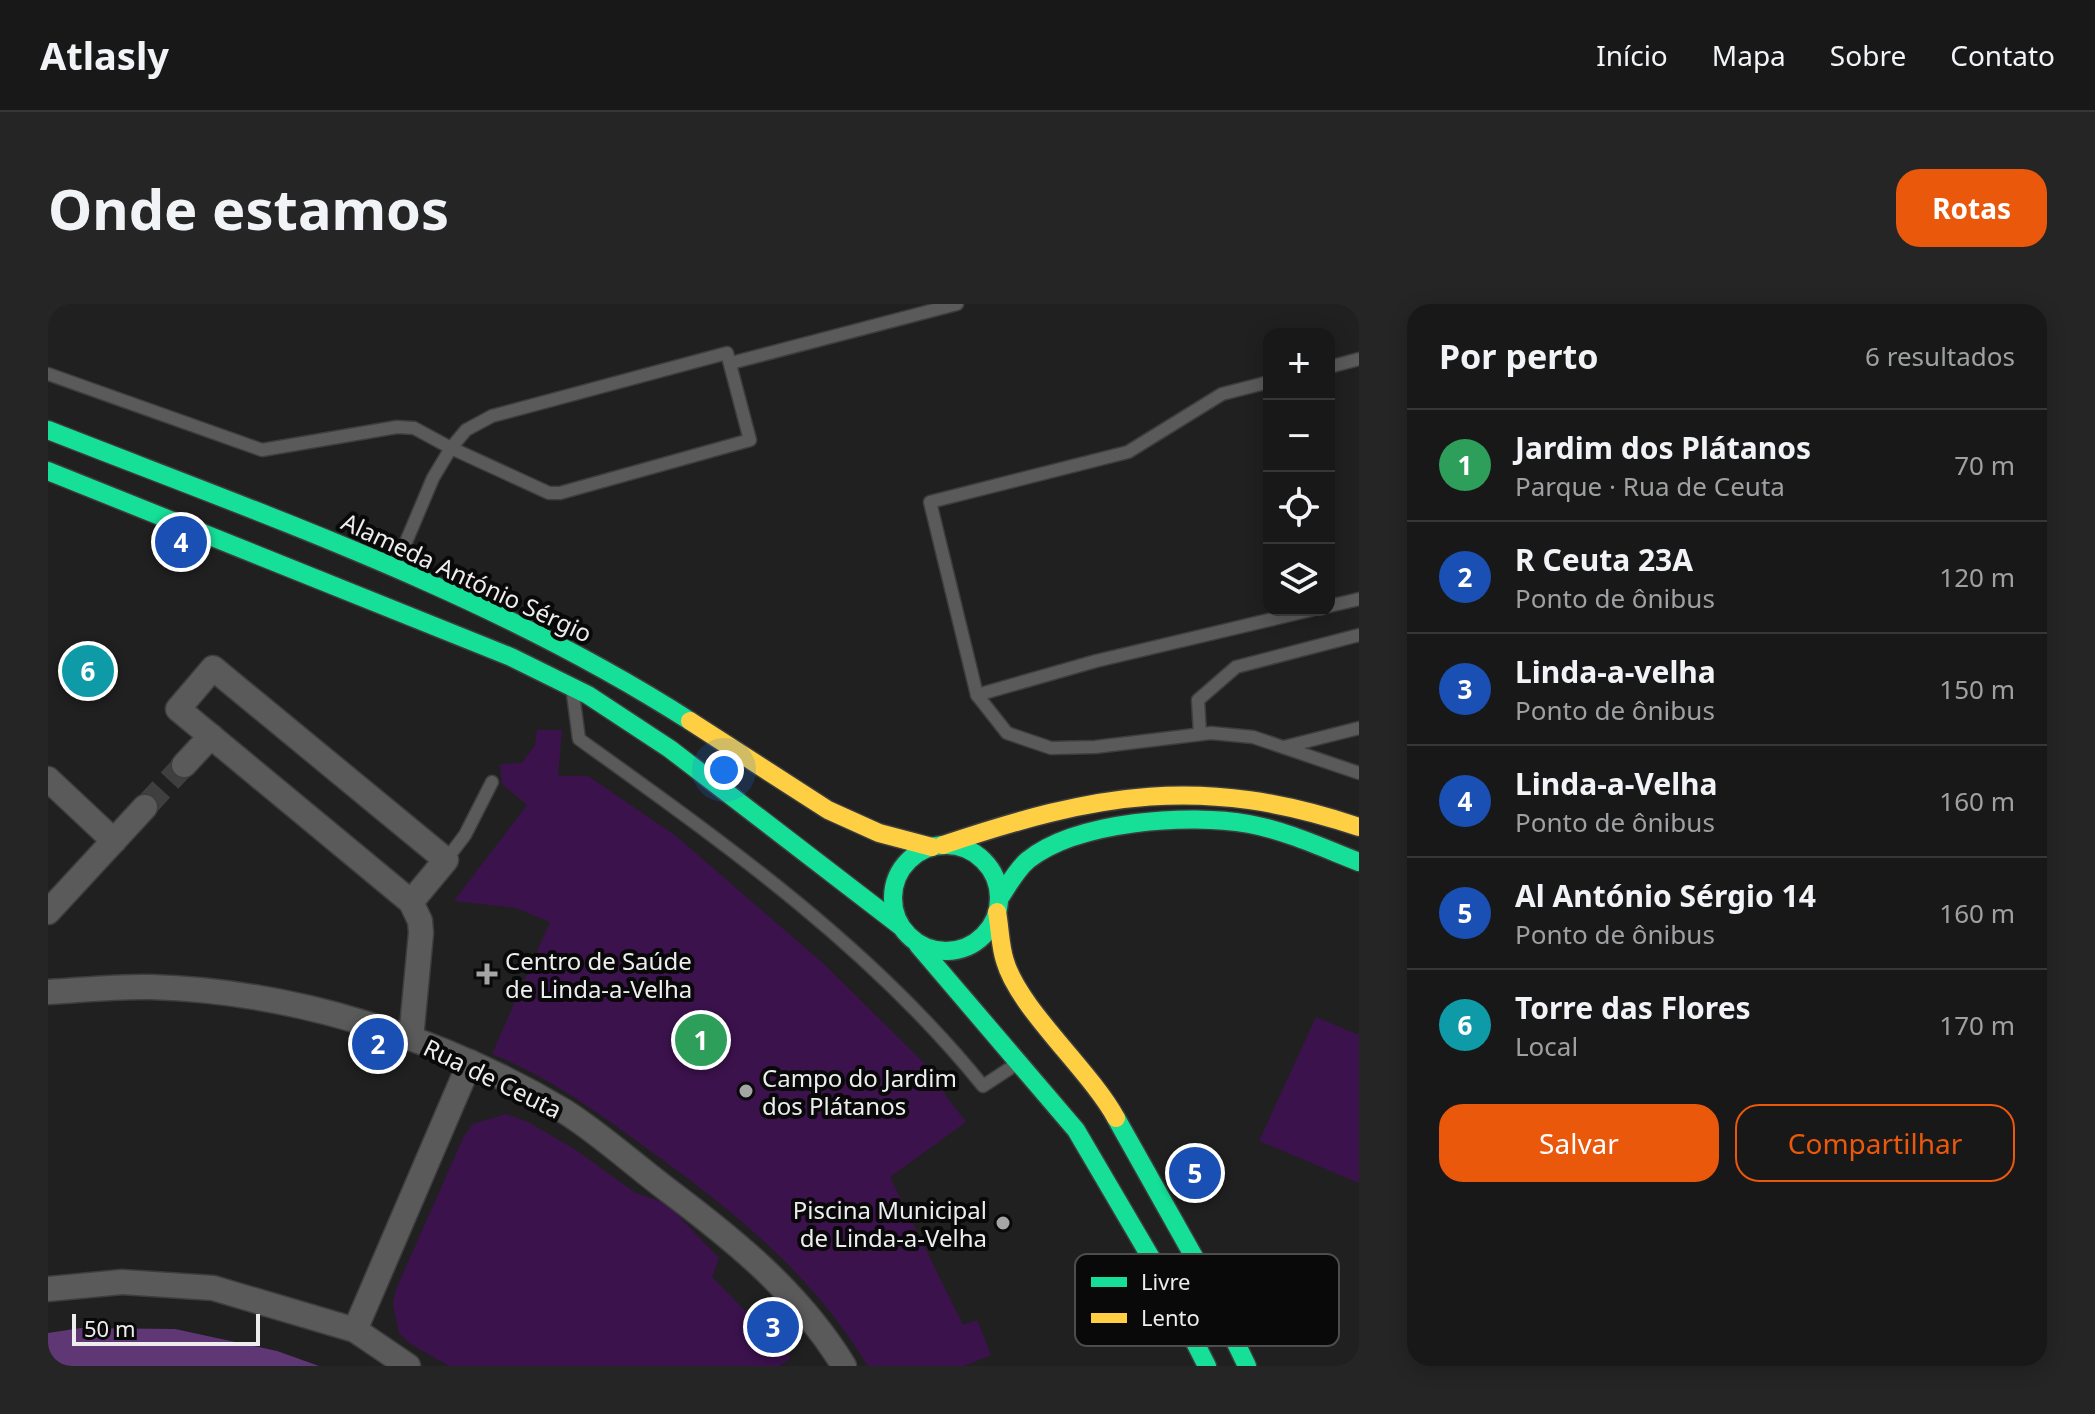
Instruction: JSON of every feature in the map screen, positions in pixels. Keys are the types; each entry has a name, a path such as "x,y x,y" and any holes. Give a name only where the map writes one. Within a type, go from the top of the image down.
{"street":[{"name":"Alameda António Sérgio","path":"48,430 395,568 556,640 649,695 828,810 879,833 938,846"},
{"path":"48,471 440,628 573,687 670,749 899,925 918,945 1076,1130 1149,1254"},
{"path":"411,902 446,860 213,668 178,709 411,902 420,921 421,933 411,1038"},
{"path":"184,765 211,736"},
{"path":"48,779 114,841"},
{"path":"899,925 893,910 896,878 916,853 988,829 1079,806 1176,792 1236,794 1272,800 1359,827"},
{"path":"48,912 145,807"},
{"path":"918,945 950,952 980,940 1017,871 1043,850 1066,841 1153,822 1217,820 1246,824 1297,838 1359,862"},
{"path":"938,846 958,846 983,860 997,884 1005,962 1019,990 1102,1092 1192,1254"},
{"name":"Rua de Ceuta","path":"48,992 150,987 259,998 411,1038 470,1062 566,1112 694,1209 780,1284 844,1366"},
{"path":"355,1330 470,1062"},
{"path":"48,1289 122,1282 213,1288 355,1330 408,1366"},
{"path":"1197,1346 1207,1366"},
{"path":"1237,1346 1247,1366"}],"lane":[{"path":"731,363 957,304"},
{"path":"48,374 262,450 397,427 414,428 451,448 549,493 560,493 750,440 727,353 492,416 466,430 451,448 433,478 395,568"},
{"path":"1335,365 1359,359"},
{"path":"1263,384 1222,394 1128,452 930,502 977,695 1007,733 1051,748 1095,747 1200,734 1253,737 1359,773"},
{"path":"1335,605 1359,599"},
{"path":"977,695 1096,661 1286,616"},
{"path":"1200,734 1198,700 1236,667 1359,635"},
{"path":"573,687 579,739 735,851 825,923 900,994 983,1086 1020,1062"},
{"path":"1284,747 1359,728"},
{"path":"446,860 465,835 492,782"}],"shaded area":[{"path":"537,730 562,730 558,776 588,776 676,836 825,965 940,1079 946,1096 966,1122 890,1177 963,1325 977,1320 991,1355 964,1366 868,1366 821,1300 794,1270 735,1216 586,1105 549,1082 492,1054 550,922 516,908 454,901 527,805 502,784 500,764 522,763 535,745"},
{"path":"1316,1017 1359,1035 1359,1183 1259,1141"},
{"path":"506,1114 528,1122 576,1150 634,1192 667,1204 719,1258 712,1277 791,1358 779,1366 449,1366 409,1343 399,1333 393,1303 396,1289 464,1136 473,1124"},
{"path":"81,1328 175,1329 277,1351 319,1366 48,1366 48,1333"}],"tunnel":[{"path":"145,807 184,765"}],"traffic: fast":[{"path":"48,430 295,526 458,596 615,676 690,721"},
{"path":"48,471 511,657 588,695 670,749 899,925"},
{"path":"999,899 1024,864 1049,847 1075,836 1134,823 1196,820 1249,824 1291,835 1359,862"},
{"path":"946,845 966,849 984,860 995,878 999,898 995,918 984,936 966,947 946,951 926,947 908,936 897,918 893,898 897,878 908,860 926,849 946,845"},
{"path":"918,945 1076,1130 1149,1254"},
{"path":"1116,1118 1192,1254"},
{"path":"1197,1346 1207,1366"},
{"path":"1237,1346 1247,1366"}],"traffic: slow":[{"path":"690,721 828,810 879,833 932,847"},
{"path":"943,845 1051,813 1101,802 1150,797 1199,796 1249,800 1302,810 1359,827"},
{"path":"997,912 1003,955 1013,980 1024,999 1116,1118"}],"place":[{"name":"Linda-a-Velha","path":"181,542"},
{"name":"Torre das Flores","path":"88,671"},
{"name":"Centro de Saúde de Linda-a-Velha","path":"487,974"},
{"name":"Jardim dos Plátanos","path":"701,1040"},
{"name":"R Ceuta 23A","path":"378,1044"},
{"name":"Campo do Jardim dos Plátanos","path":"746,1091"},
{"name":"Al António Sérgio 14","path":"1195,1173"},
{"name":"Piscina Municipal de Linda-a-Velha","path":"1003,1223"},
{"name":"Linda-a-velha","path":"773,1327"}]}
